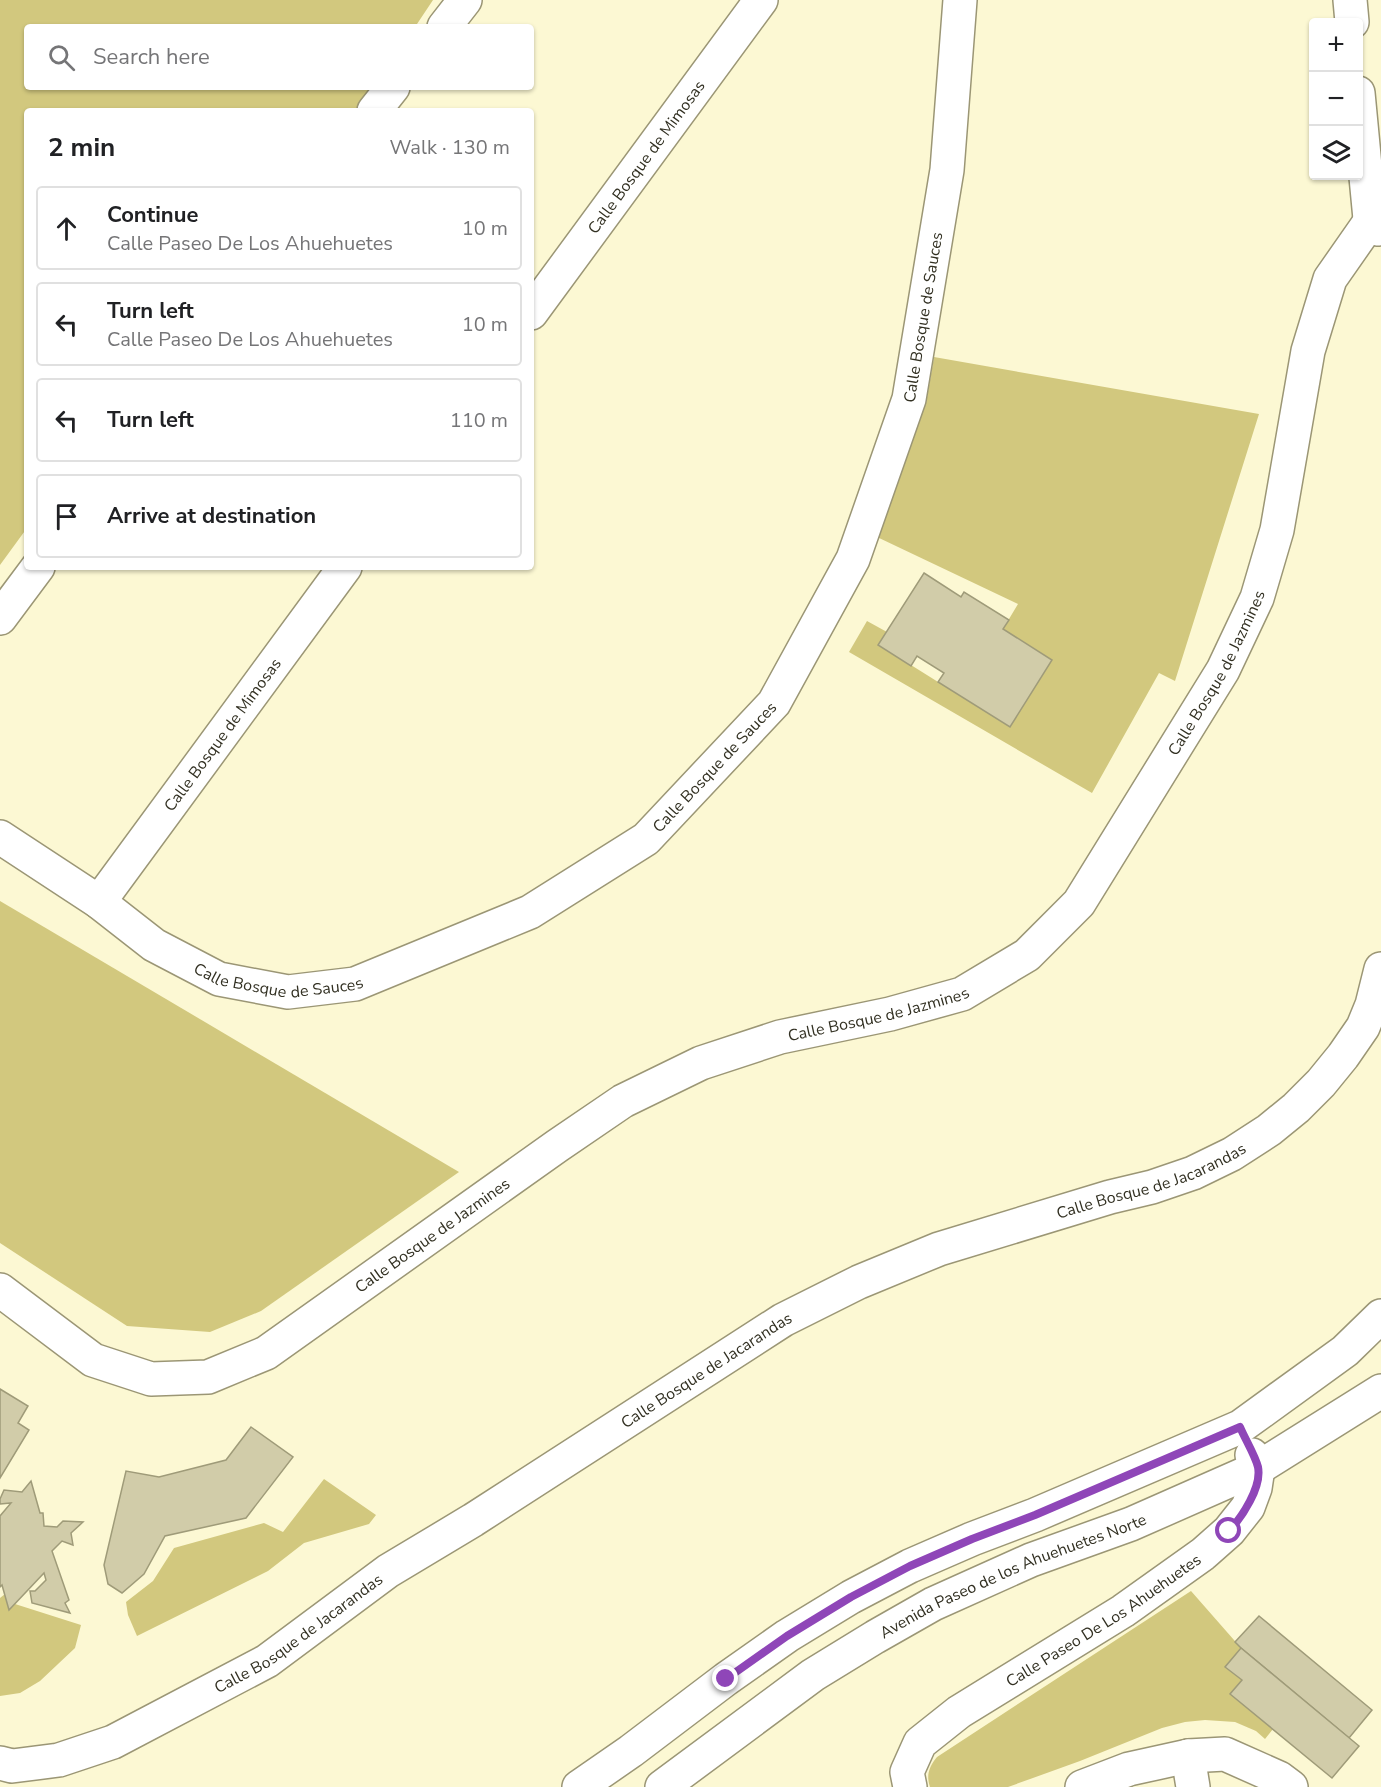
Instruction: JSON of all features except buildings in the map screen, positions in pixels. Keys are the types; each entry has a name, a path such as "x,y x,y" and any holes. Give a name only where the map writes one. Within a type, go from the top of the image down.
{"street":[{"path":"446,24 465,0"},
{"name":"Calle Bosque de Mimosas","path":"534,310 761,0"},
{"name":"Calle Bosque de Sauces","path":"0,837 99,902 154,945 219,979 288,992 355,984 530,912 646,839 774,703 853,559 909,399 947,170 960,0"},
{"path":"1350,0 1352,18"},
{"path":"376,108 391,90"},
{"path":"1363,121 1377,219"},
{"name":"Calle Bosque de Jazmines","path":"0,1290 93,1360 151,1379 208,1377 266,1353 623,1101 701,1063 780,1037 890,1014 962,994 1027,955 1079,903 1223,670 1257,598 1277,530 1308,351 1330,279 1377,219"},
{"path":"0,618 36,570"},
{"name":"Calle Bosque de Mimosas","path":"99,902 343,570"},
{"name":"Calle Bosque de Jacarandas","path":"0,1763 12,1766 59,1760 113,1742 267,1661 388,1571 472,1520 783,1320 859,1282 939,1249 1193,1173 1232,1154 1269,1130 1296,1108 1343,1056 1363,1027 1372,1005 1381,969"},
{"path":"579,1787 787,1636 851,1597 941,1552 1035,1515 1240,1427 1346,1351 1381,1316"},
{"name":"Avenida Paseo de los Ahuehuetes Norte","path":"662,1787 813,1675 933,1604 1031,1560 1131,1524 1258,1468 1381,1390"},
{"path":"1240,1427 1258,1468"},
{"name":"Calle Paseo De Los Ahuehuetes","path":"910,1787 907,1772 920,1743 959,1712 1123,1611 1203,1554 1229,1531 1248,1507 1255,1488 1258,1468"},
{"path":"1082,1787 1129,1769 1190,1772 1226,1754 1279,1778 1292,1787"}],"shaded area":[{"path":"0,0 433,0 417,24 24,24 24,90 372,90 357,108 24,108 24,532 0,565"},
{"path":"934,357 1259,414 1175,681 1159,673 1092,793 849,652 867,621 887,632 879,645 1010,727 1052,660 1003,629 1018,604 877,537 926,403"},
{"path":"0,901 459,1172 261,1311 210,1332 127,1326 0,1243"},
{"path":"324,1479 376,1515 369,1524 304,1543 268,1571 137,1636 128,1615 126,1602 153,1581 174,1548 264,1523 283,1532"},
{"path":"1191,1591 1241,1648 1226,1667 1242,1680 1273,1729 1265,1739 1256,1731 1235,1722 1205,1720 1185,1722 1162,1728 1008,1787 930,1787 929,1771 937,1757"},
{"path":"5,1594 9,1610 15,1604 81,1625 75,1648 40,1681 20,1693 0,1696 0,1598"}],"route":[{"path":"726,1679 787,1636 851,1597 910,1566 1240,1427 1258,1468 1255,1488 1248,1507 1229,1531"}]}
